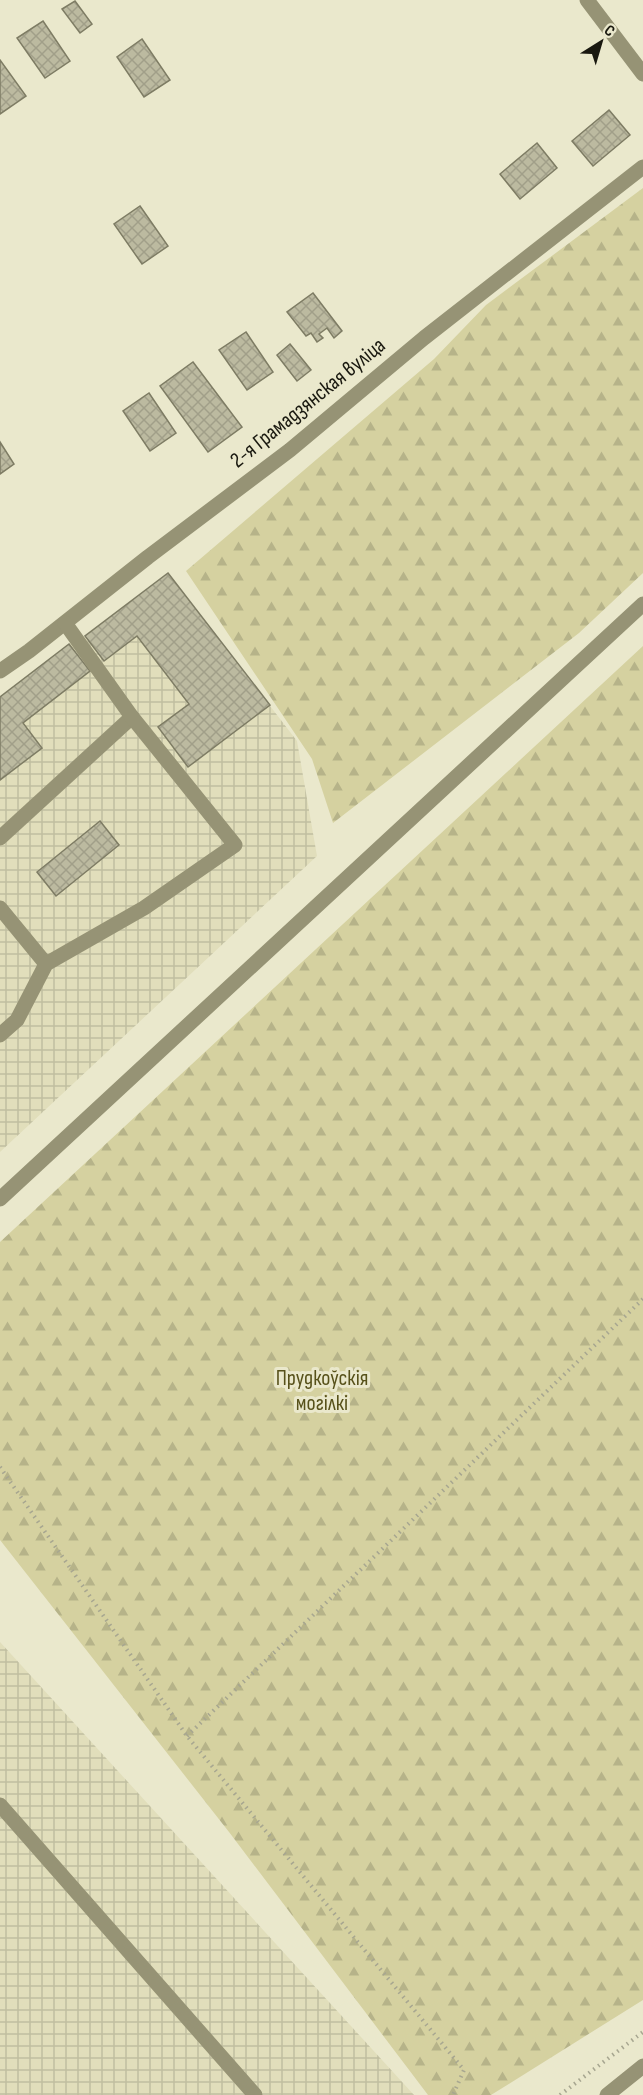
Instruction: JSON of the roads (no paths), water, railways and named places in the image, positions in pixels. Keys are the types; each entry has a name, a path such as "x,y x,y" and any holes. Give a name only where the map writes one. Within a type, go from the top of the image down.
{"street":[{"path":"587,0 643,74"},
{"name":"2-я Грамадзянская вуліца","path":"0,671 290,450 424,338 643,167"},
{"path":"0,1199 643,604"},
{"path":"0,1035 17,1020 46,964 144,908 235,845 132,717 65,623"},
{"path":"0,838 132,717"},
{"path":"0,908 46,964"},
{"path":"0,1805 255,2095"},
{"path":"608,2095 643,2066"}],"park label":[{"name":"Прудкоўскія могілкі","path":"322,1390"}]}
